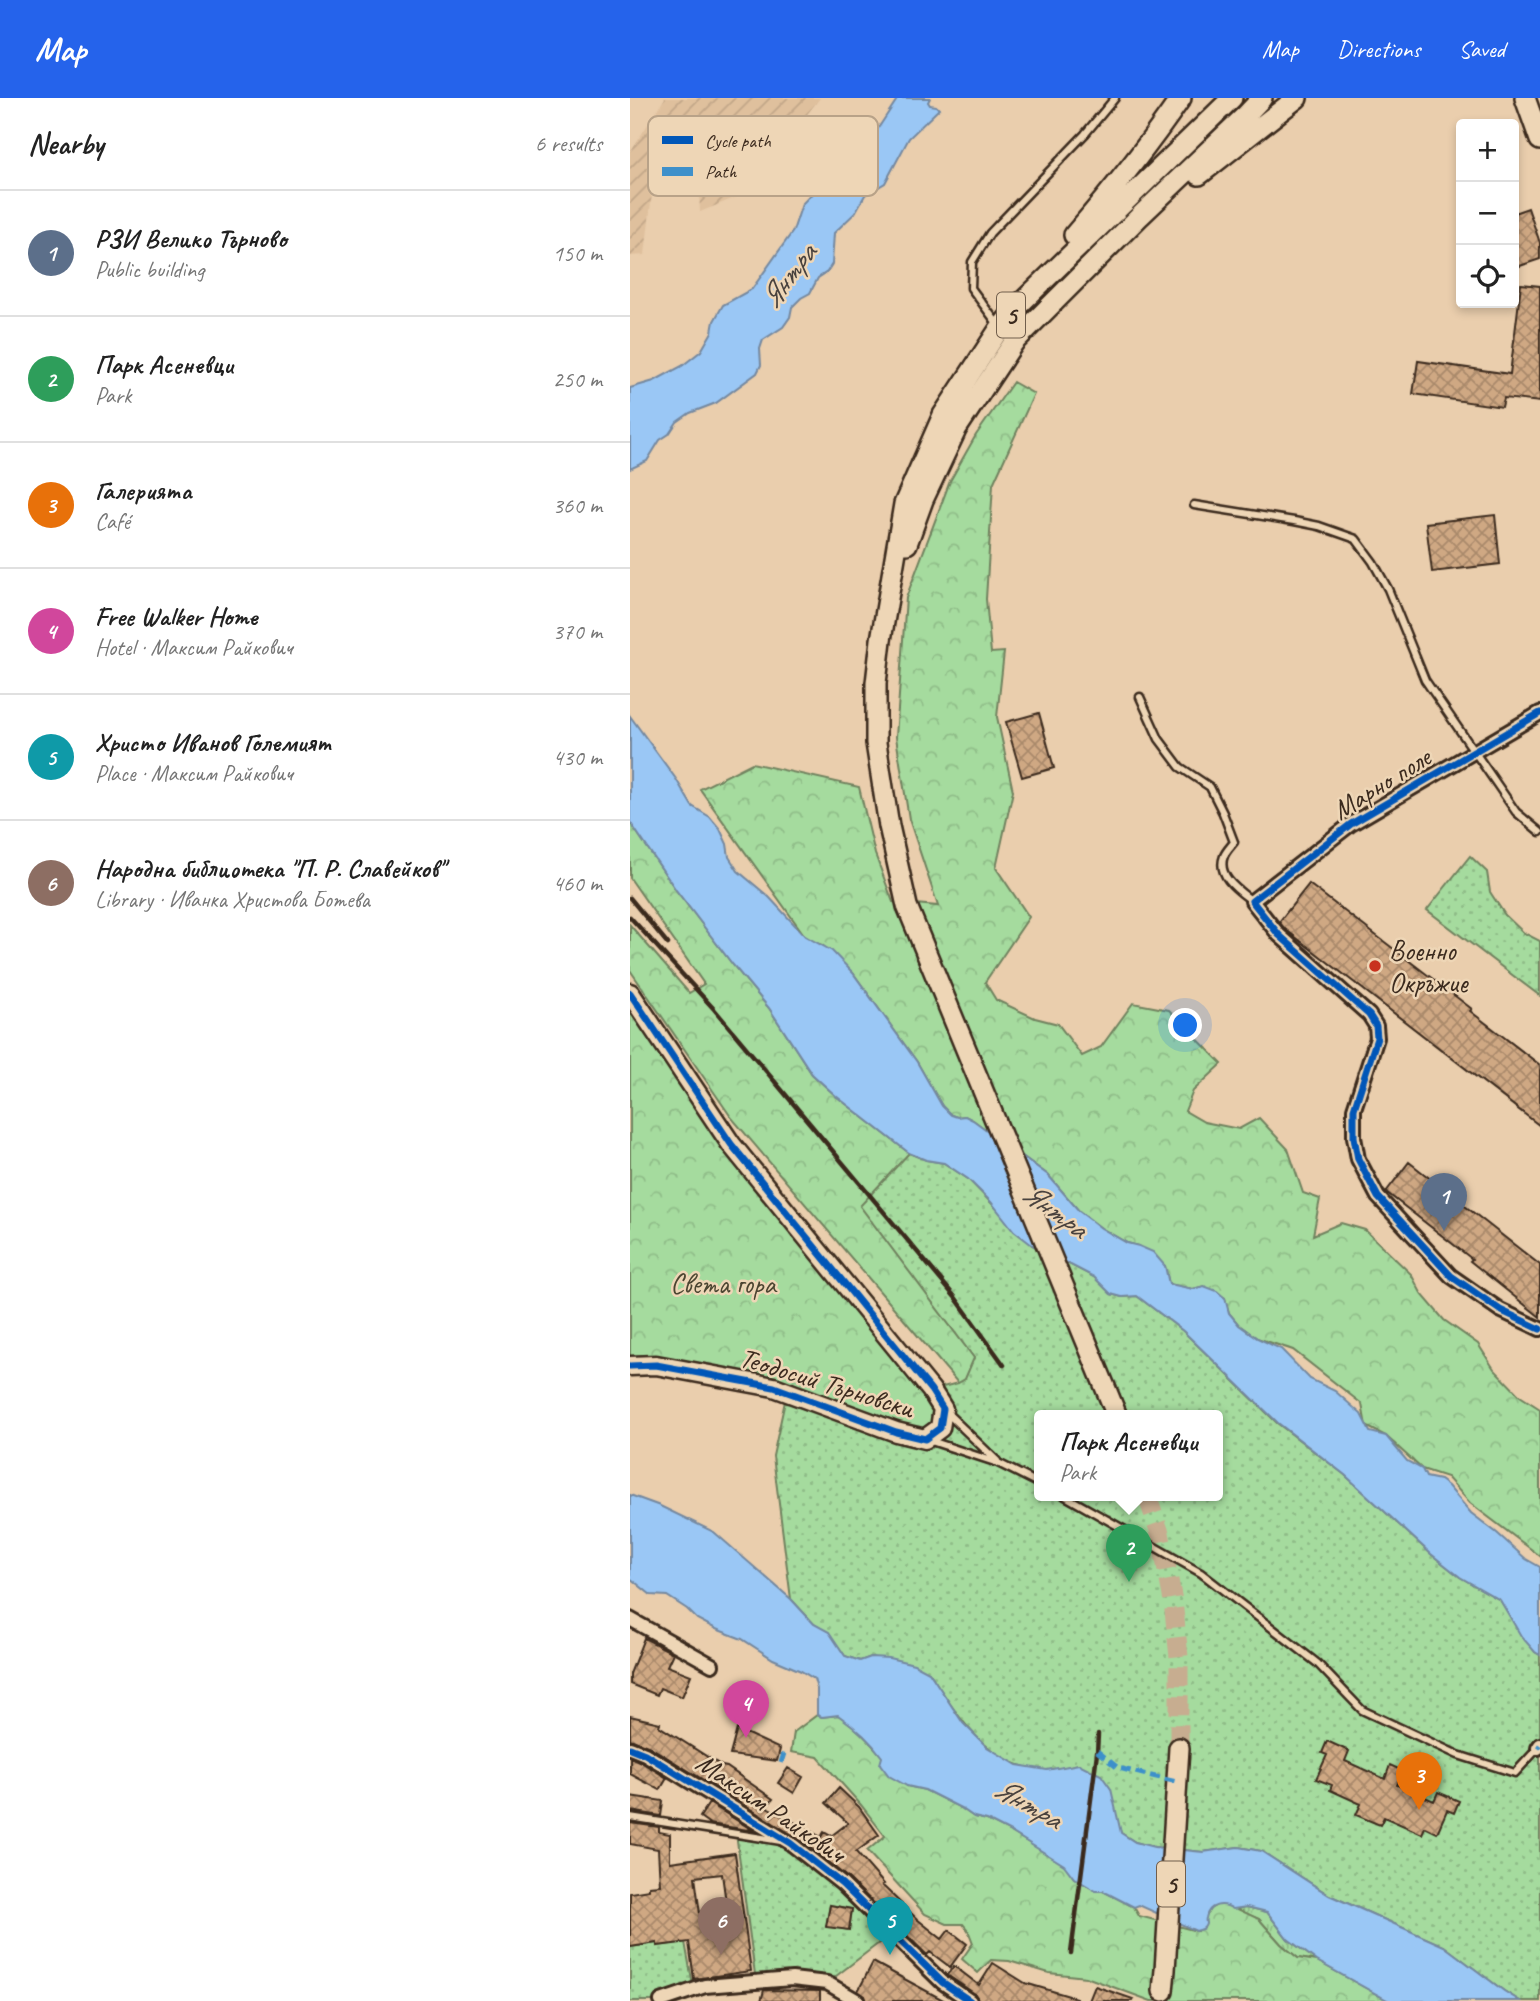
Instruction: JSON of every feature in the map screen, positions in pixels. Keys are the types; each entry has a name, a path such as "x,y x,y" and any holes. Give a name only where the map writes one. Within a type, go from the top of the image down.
{"main road":[{"path":"1021,303 1110,194 1181,98"},
{"name":"5","path":"1115,1410 907,906 889,827 876,743 876,683 904,504 943,415 1000,328 1021,303 1232,98"},
{"name":"5","path":"889,595 923,500 957,428 1014,342 1262,98"},
{"path":"1251,133 1286,98"},
{"path":"1140,216 1205,172 1297,98"},
{"path":"1525,98 1540,140"},
{"name":"5","path":"1163,1991 1179,1748"}],"street":[{"name":"Марно поле","path":"1252,901 1351,824 1540,713"},
{"path":"1252,901 1279,935 1369,1014 1376,1026 1377,1038 1354,1109 1354,1137 1358,1159 1378,1197 1451,1276 1500,1310 1540,1329"},
{"path":"630,993 730,1144 931,1390 943,1409 940,1428 925,1439"},
{"name":"Теодосий Търновски","path":"630,1366 656,1365 774,1387 896,1432 925,1439"},
{"path":"630,1619 712,1665"},
{"name":"Максим Райкович","path":"630,1748 645,1754 790,1843 842,1884 942,1982 970,2001"},
{"path":"661,2001 705,1986 792,1979 827,1983 858,2001"}],"lane":[{"path":"1000,328 971,288 972,261 990,233 1086,134 1115,98"},
{"path":"1194,505 1294,520 1356,539 1388,589 1424,680 1516,812 1540,832"},
{"path":"1140,697 1159,740 1180,767 1210,787 1234,842 1224,856 1226,877 1252,901"},
{"path":"943,1409 999,1462"},
{"path":"925,1439 999,1462 1034,1481"},
{"path":"1074,1501 1201,1573 1317,1663 1362,1710 1458,1755 1515,1773 1539,1746"},
{"path":"630,1817 790,1843"}],"shaded area":[{"path":"665,98 820,98 806,116 653,116"},
{"path":"648,124 648,196 652,196 645,255 630,256 630,152"},
{"path":"699,196 739,196 700,212"}],"green space":[{"path":"1013,382 1034,394 993,484 986,599 991,653 1004,652 997,717 1013,791 996,868 1029,917 985,982 996,1000 1035,1018 1058,1024 1082,1056 1101,1047 1133,1003 1169,1010 1222,1064 1193,1091 1185,1111 1204,1122 1239,1129 1259,1118 1288,1149 1303,1193 1320,1199 1313,1235 1341,1223 1365,1230 1411,1274 1421,1293 1444,1320 1478,1344 1494,1369 1520,1396 1540,1409 1540,1556 1470,1503 1447,1477 1422,1469 1386,1436 1366,1426 1362,1404 1293,1350 1257,1338 1239,1325 1229,1313 1225,1298 1204,1286 1193,1289 1169,1284 1165,1266 1139,1246 1127,1243 1101,1228 1079,1211 1048,1175 973,1120 965,1116 951,1115 942,1106 917,1062 853,973 822,945 805,936 700,789 752,763 859,787 875,854 893,902 938,906 909,819 896,737 906,598 950,481 976,435"},
{"path":"630,822 676,890 769,1008 812,1074 909,1153 926,1160 1080,1378 958,1383 731,1117 630,970 630,925 689,993 704,984 630,878"},
{"path":"1470,856 1487,872 1490,892 1505,915 1524,933 1540,941 1540,996 1427,910"},
{"name":"Света гора","path":"630,993 731,1144 943,1409 925,1439 774,1387 630,1366"},
{"path":"909,1153 944,1163 968,1179 1032,1245 1094,1277 1111,1294 1122,1297 1137,1296 1183,1331 1277,1423 1345,1475 1431,1554 1460,1577 1500,1600 1535,1652 1540,1655 1540,2001 1520,2001 1444,1946 1329,1895 1261,1851 1238,1847 1203,1852 1154,1847 1135,1842 1121,1833 1115,1814 1079,1764 1046,1770 1007,1760 976,1736 929,1672 871,1657 860,1661 845,1656 829,1633 814,1624 791,1599 773,1456 787,1392 925,1439 940,1428 931,1390 965,1379 974,1358 860,1206"},
{"path":"817,1715 838,1715 848,1722 875,1748 907,1786 925,1790 974,1817 987,1820 1011,1832 1065,1865 1074,1878 1134,1907 1139,1916 1197,1931 1210,1909 1227,1904 1259,1919 1281,1944 1298,1958 1317,1961 1389,2001 1151,2001 1086,1977 1049,1973 1009,1961 991,1960 978,1973 962,1959 973,1943 963,1924 947,1924 925,1914 867,1851 885,1836 861,1805 818,1757 791,1752 794,1732"},
{"path":"736,1833 790,1843 892,1933 827,1983 756,1982","holes":["830,1905 852,1909 849,1930 826,1926"]},
{"path":"1247,1907 1267,1912 1288,1939 1317,1961 1298,1958 1281,1944 1259,1919 1233,1909"},
{"path":"685,1942 694,1991 661,2001 630,2001 630,1947"}],"water":[{"path":"898,98 930,98 930,105 939,109 909,138 885,183 878,187 878,128"},
{"name":"Янтра","path":"810,196 864,196 855,213 834,233 832,264 827,272 818,278 810,293 792,307 790,317 783,327 763,340 760,349 761,365 757,373 716,403 690,413 677,422 669,434 660,440 647,461 630,469 630,388 654,381 682,366 701,351 723,305 752,289 793,231 802,204"},
{"name":"Янтра","path":"630,716 676,779 692,806 710,817 720,829 729,857 738,871 769,897 805,936 832,951 853,973 917,1062 942,1106 951,1115 965,1116 973,1120 1048,1175 1079,1211 1101,1228 1127,1243 1153,1252 1165,1266 1169,1284 1193,1289 1204,1286 1217,1291 1225,1298 1229,1313 1239,1325 1257,1338 1281,1349 1310,1379 1335,1391 1361,1414 1370,1432 1386,1436 1407,1461 1422,1469 1426,1477 1440,1480 1448,1486 1471,1513 1526,1559 1540,1567 1540,1655 1521,1636 1500,1600 1460,1577 1431,1554 1345,1475 1278,1423 1183,1331 1137,1296 1122,1297 1111,1294 1094,1277 1032,1245 1014,1231 968,1179 944,1163 909,1153 812,1074 769,1008 676,890 630,822"},
{"name":"Янтра","path":"630,1495 714,1532 791,1599 814,1624 829,1632 845,1656 860,1661 871,1657 889,1658 914,1664 929,1672 963,1723 987,1747 1017,1765 1047,1770 1079,1764 1101,1775 1111,1789 1121,1833 1135,1842 1154,1847 1203,1852 1238,1847 1261,1851 1329,1895 1444,1946 1520,2001 1389,2001 1317,1961 1288,1939 1267,1912 1247,1907 1233,1909 1225,1905 1216,1906 1207,1913 1204,1927 1196,1931 1139,1905 1134,1907 1103,1891 1096,1891 1074,1878 1064,1865 1011,1832 987,1820 974,1817 925,1790 907,1786 889,1776 880,1764 882,1757 856,1729 838,1715 817,1715 817,1689 814,1679 773,1659 742,1639 697,1619 667,1596 651,1595 630,1578"}],"building":[{"path":"1528,208 1540,243 1540,259 1519,266 1519,245 1519,211"},
{"path":"1521,284 1540,286 1540,402 1504,398 1502,407 1413,394 1418,361 1510,374"},
{"path":"1495,515 1500,564 1432,572 1426,523"},
{"path":"1039,713 1054,768 1022,777 1006,722"},
{"name":"Военно Окръжие","path":"1309,884 1472,1009 1470,1011 1540,1065 1540,1126 1285,929 1279,922"},
{"path":"1409,1162 1540,1265 1540,1317 1470,1261 1472,1259 1386,1192"},
{"path":"644,1638 673,1653 667,1666 691,1675 682,1697 660,1688 657,1695 630,1684 630,1674"},
{"path":"630,1716 660,1723 659,1726 727,1767 773,1799 767,1807 821,1837 824,1832 831,1836 848,1823 826,1803 839,1788 859,1807 879,1835 856,1852 884,1884 882,1885 942,1939 949,1930 967,1944 950,1967 930,1952 927,1955 848,1878 805,1844 809,1843 803,1842 650,1747 630,1739"},
{"path":"737,1729 780,1749 777,1761 730,1755"},
{"path":"1327,1741 1349,1751 1345,1761 1385,1779 1390,1765 1403,1771 1397,1785 1434,1801 1438,1792 1459,1801 1454,1813 1447,1810 1437,1833 1425,1827 1422,1834 1384,1817 1380,1825 1356,1815 1361,1804 1330,1790 1332,1785 1316,1779 1327,1755 1322,1753"},
{"path":"630,1757 667,1778 660,1790 630,1774"},
{"path":"788,1768 803,1777 794,1793 778,1783"},
{"path":"630,1796 663,1801 661,1816 630,1811"},
{"path":"709,1803 754,1831 710,1824 700,1817"},
{"path":"630,1823 659,1827 659,1832 670,1834 670,1862 735,1853 751,1971 694,1979 689,1942 630,1947 630,1893 660,1885 658,1849 630,1844","holes":["722,1874 727,1910 700,1914 695,1877"]},
{"path":"830,1905 852,1909 849,1930 826,1927"},
{"path":"873,1962 945,2001 867,2001 858,1991"},
{"path":"993,1963 1025,1983 1076,1998 1076,2001 979,2001 975,1994 947,1975 954,1966 979,1985"},
{"path":"1095,1986 1133,1999 1089,2001"},
{"path":"764,1990 820,1991 820,2001 761,2001"}],"tunnel":[{"path":"1149,1501 1160,1533 1173,1601 1179,1657 1179,1748"}],"railway":[{"path":"630,898 668,944"},
{"path":"630,917 714,1009 955,1297 1004,1365"},
{"path":"1071,1953 1098,1734"}],"marked path":[{"path":"1097,1751 1118,1768 1177,1782"},
{"path":"781,1763 784,1753"}],"cycle path":[{"path":"1540,713 1351,824 1252,901 1279,935 1369,1015 1376,1026 1377,1038 1354,1109 1354,1137 1358,1159 1378,1197 1451,1276 1500,1310 1540,1329"},
{"path":"630,993 731,1144 931,1390 943,1409 940,1428 925,1439 896,1432 774,1387 656,1365 630,1366"},
{"path":"630,1748 645,1754 790,1843 842,1884 942,1982 970,2001"}],"place":[{"name":"Военно Окръжие","path":"1375,966"},
{"name":"РЗИ Велико Търново","path":"1444,1231"},
{"name":"Парк Асеневци","path":"1129,1582"},
{"name":"Free Walker Home","path":"746,1738"},
{"name":"Галерията","path":"1419,1810"},
{"name":"Народна библиотека \"П. Р. Славейков\"","path":"721,1955"},
{"name":"Христо Иванов Големият","path":"890,1955"}]}
